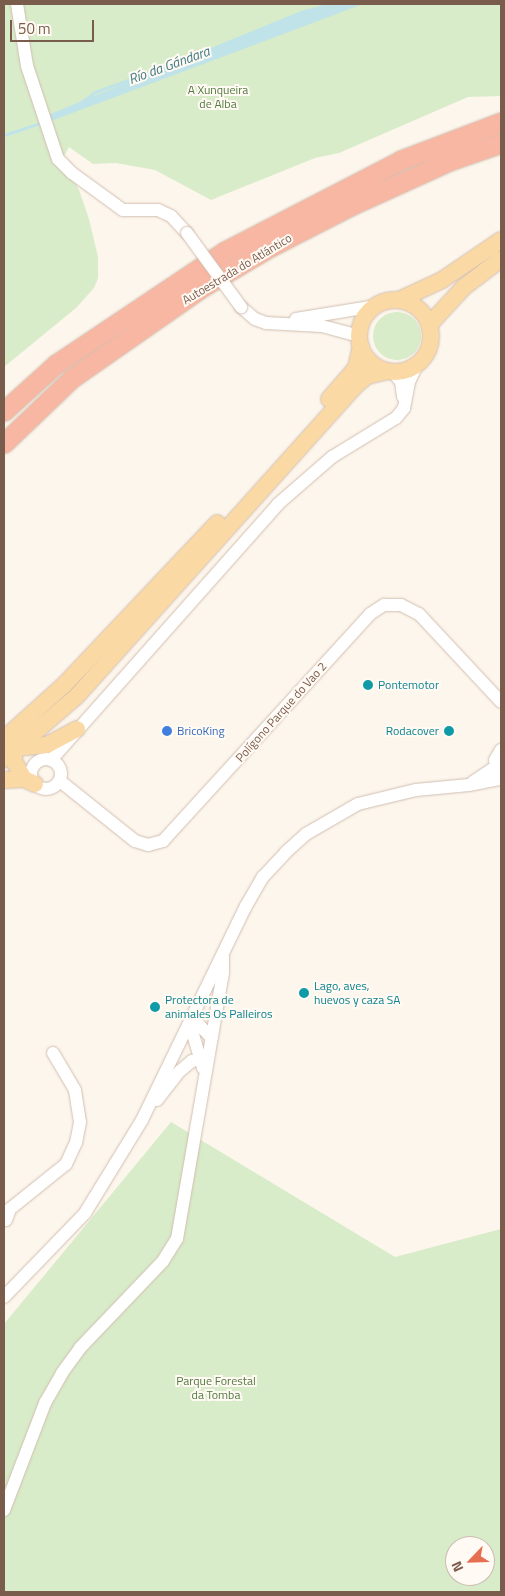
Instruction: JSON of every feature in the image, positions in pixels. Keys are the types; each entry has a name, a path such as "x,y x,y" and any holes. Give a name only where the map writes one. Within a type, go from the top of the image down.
{"highway":[{"name":"Autoestrada do Atlántico","path":"4,410 56,364 225,251 401,160 501,122"},
{"name":"Autoestrada do Atlántico","path":"4,443 72,378 204,286 272,246 352,205 449,162 501,143"}],"main road":[{"path":"4,739 64,685 356,368 361,324 375,306 399,300 442,280 501,240"},
{"path":"429,325 464,287 501,258"},
{"path":"11,750 82,689 354,388 367,376 418,363 430,346 429,325 418,308 399,300"},
{"path":"360,341 371,362 390,371"},
{"path":"4,760 26,735 77,687 129,625 236,511 264,470"},
{"path":"11,750 47,745 76,729"},
{"path":"11,750 28,781"},
{"path":"4,780 28,781"}],"street":[{"path":"17,4 34,88 50,140 58,158 72,173 123,210 158,210 171,216 187,233 241,307 255,319 266,323 322,326 360,341"},
{"path":"266,323 333,315 375,306"},
{"path":"51,760 76,729 278,504 332,457 400,414 418,363"},
{"path":"390,371 401,382 403,392 400,414"},
{"name":"Polígono Parque do Vao 2","path":"60,781 135,841 148,845 163,841 370,614 384,604 401,605 419,614 499,700"},
{"path":"499,700 501,710"},
{"path":"4,1297 85,1213 142,1120 223,953 263,877 306,834 335,815 386,796 469,786 499,774 501,750"},
{"path":"4,789 28,781 49,790 60,781 61,770 51,760 41,760 34,766 28,781"},
{"path":"4,1510 45,1403 62,1373 80,1348 163,1261 177,1239 223,972 223,953"},
{"path":"190,1024 199,1025 212,1038"},
{"path":"190,1024 205,1078"},
{"path":"4,1219 10,1209 66,1164 76,1143 80,1122 76,1090 53,1053"},
{"path":"142,1120 180,1071 192,1061 201,1059"}],"green space":[{"name":"A Xunqueira de Alba","path":"4,4 501,4 501,96 468,97 339,153 315,158 211,200 155,170 116,163 93,164 69,147 63,158 79,190 89,219 98,257 98,278 94,288 76,308 4,367"},
{"path":"397,312 406,314 414,319 419,327 421,336 419,345 414,353 406,358 397,360 388,358 380,353 375,345 373,336 375,327 380,319 388,314"},
{"name":"Parque Forestal da Tomba","path":"171,1122 395,1257 501,1229 501,1592 4,1592 4,1324"}],"water":[{"path":"327,4 363,4 51,121 48,115 301,11"}],"waterway":[{"name":"Río da Gándara","path":"80,103 95,92 177,62"},
{"name":"Río da Gándara","path":"4,135 43,122"}],"place":[{"name":"Pontemotor","path":"368,685"},
{"name":"BricoKing","path":"167,731"},
{"name":"Rodacover","path":"449,731"},
{"name":"Lago, aves, huevos y caza SA","path":"304,993"},
{"name":"Protectora de animales Os Palleiros","path":"155,1007"}]}
